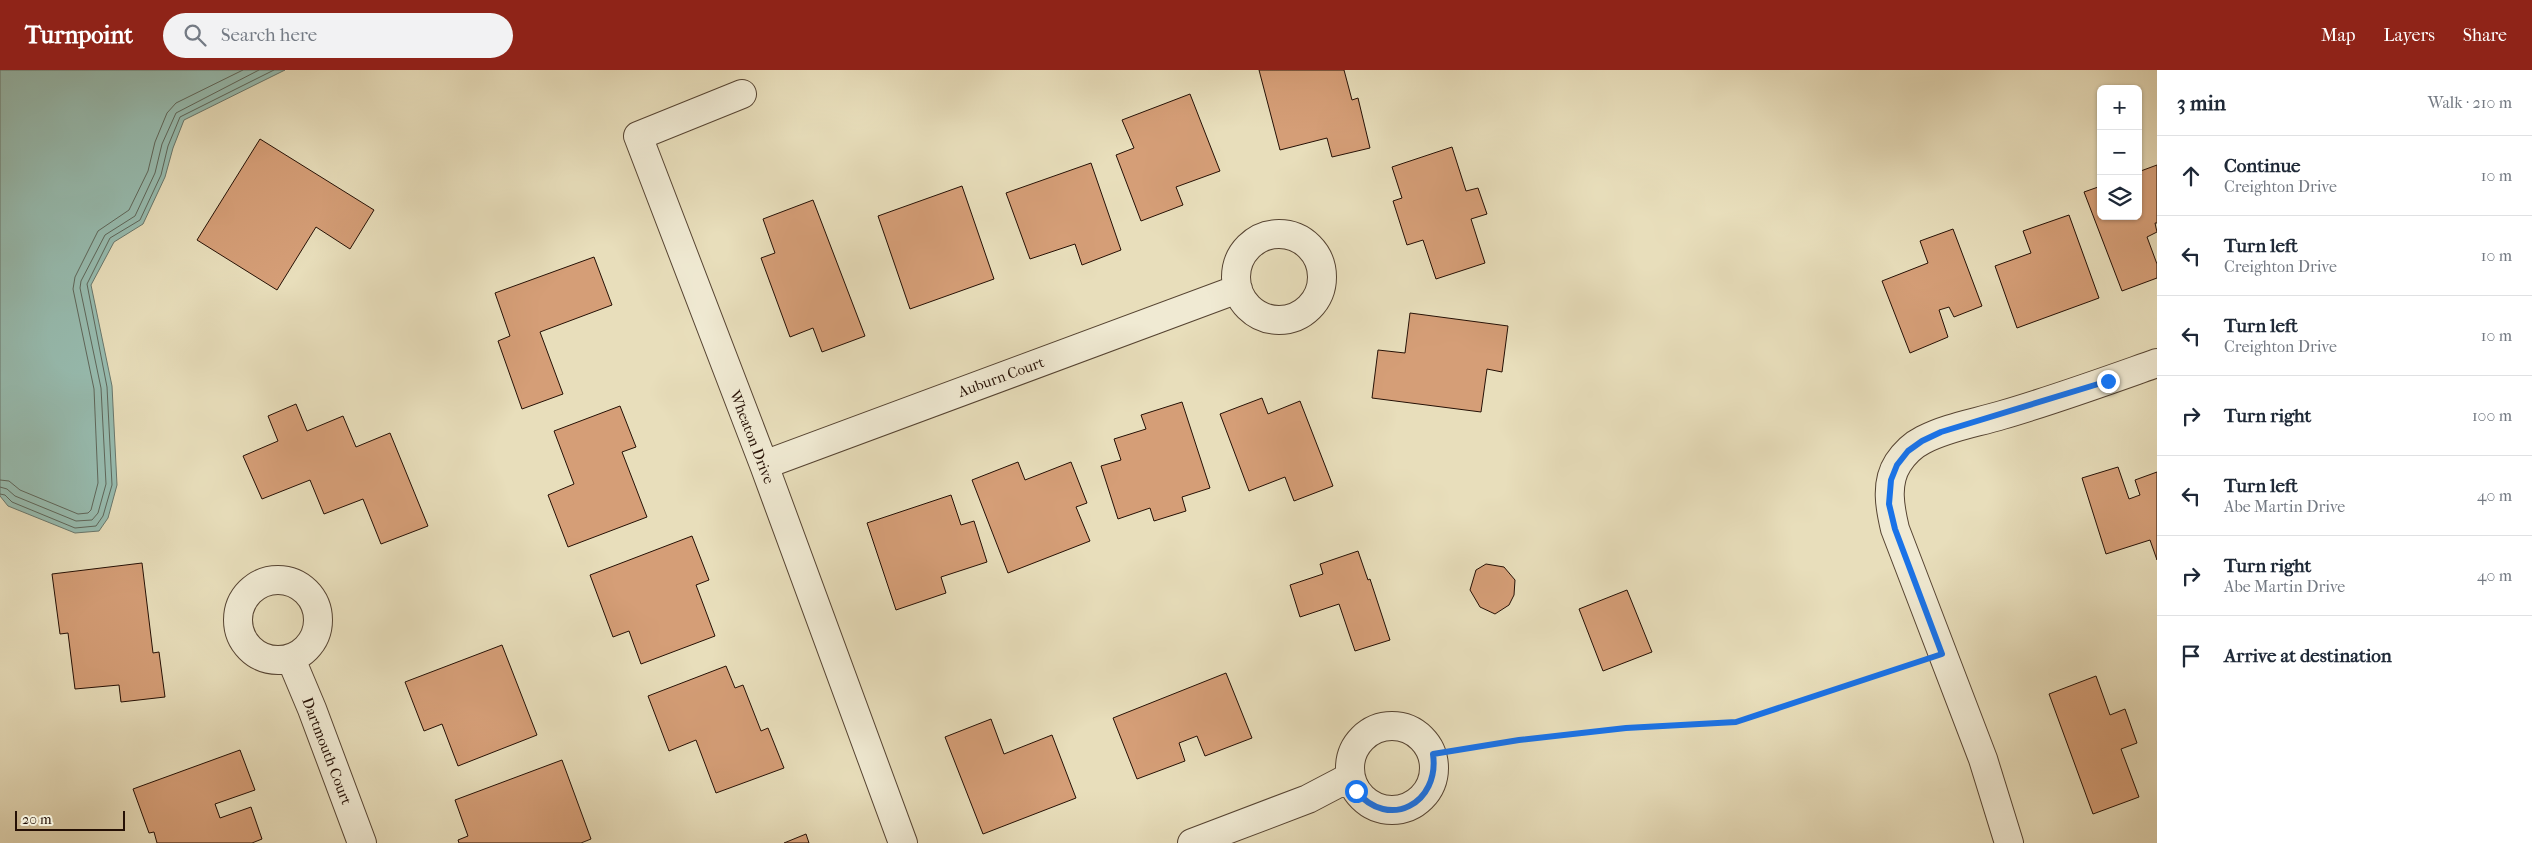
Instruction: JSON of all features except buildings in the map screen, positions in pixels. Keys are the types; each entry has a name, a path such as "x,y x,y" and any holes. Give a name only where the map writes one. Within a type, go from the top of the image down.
{"street":[{"name":"Wheaton Drive","path":"742,94 638,136 764,465 903,843"},
{"name":"Auburn Court","path":"764,465 1238,289"},
{"path":"2009,843 1983,759 1895,529 1889,504 1891,480 1897,465 1908,451 1922,441 1941,432 2011,412 2157,364"},
{"name":"Dartmouth Court","path":"291,659 312,709 362,843"},
{"path":"1392,725 1412,730 1428,744 1433,754 1435,768 1431,784 1422,798 1411,806 1397,810 1379,808 1364,800 1356,791 1350,777 1350,759 1359,740 1374,729 1392,725"},
{"path":"1192,843 1308,799 1350,777"}],"path":[{"path":"1433,754 1519,740 1616,729 1736,722 1942,654"}],"water":[{"path":"0,70 285,70 184,120 173,148 165,177 143,224 114,242 91,285 112,386 117,485 108,518 99,531 75,533 8,506 0,496"}],"route":[{"path":"1356,791 1364,800 1379,808 1397,810 1411,806 1422,798 1431,784 1435,768 1433,754 1519,740 1626,728 1736,722 1942,654 1895,529 1889,504 1891,480 1897,465 1908,451 1922,441 1941,432 2002,415 2108,381"}]}
